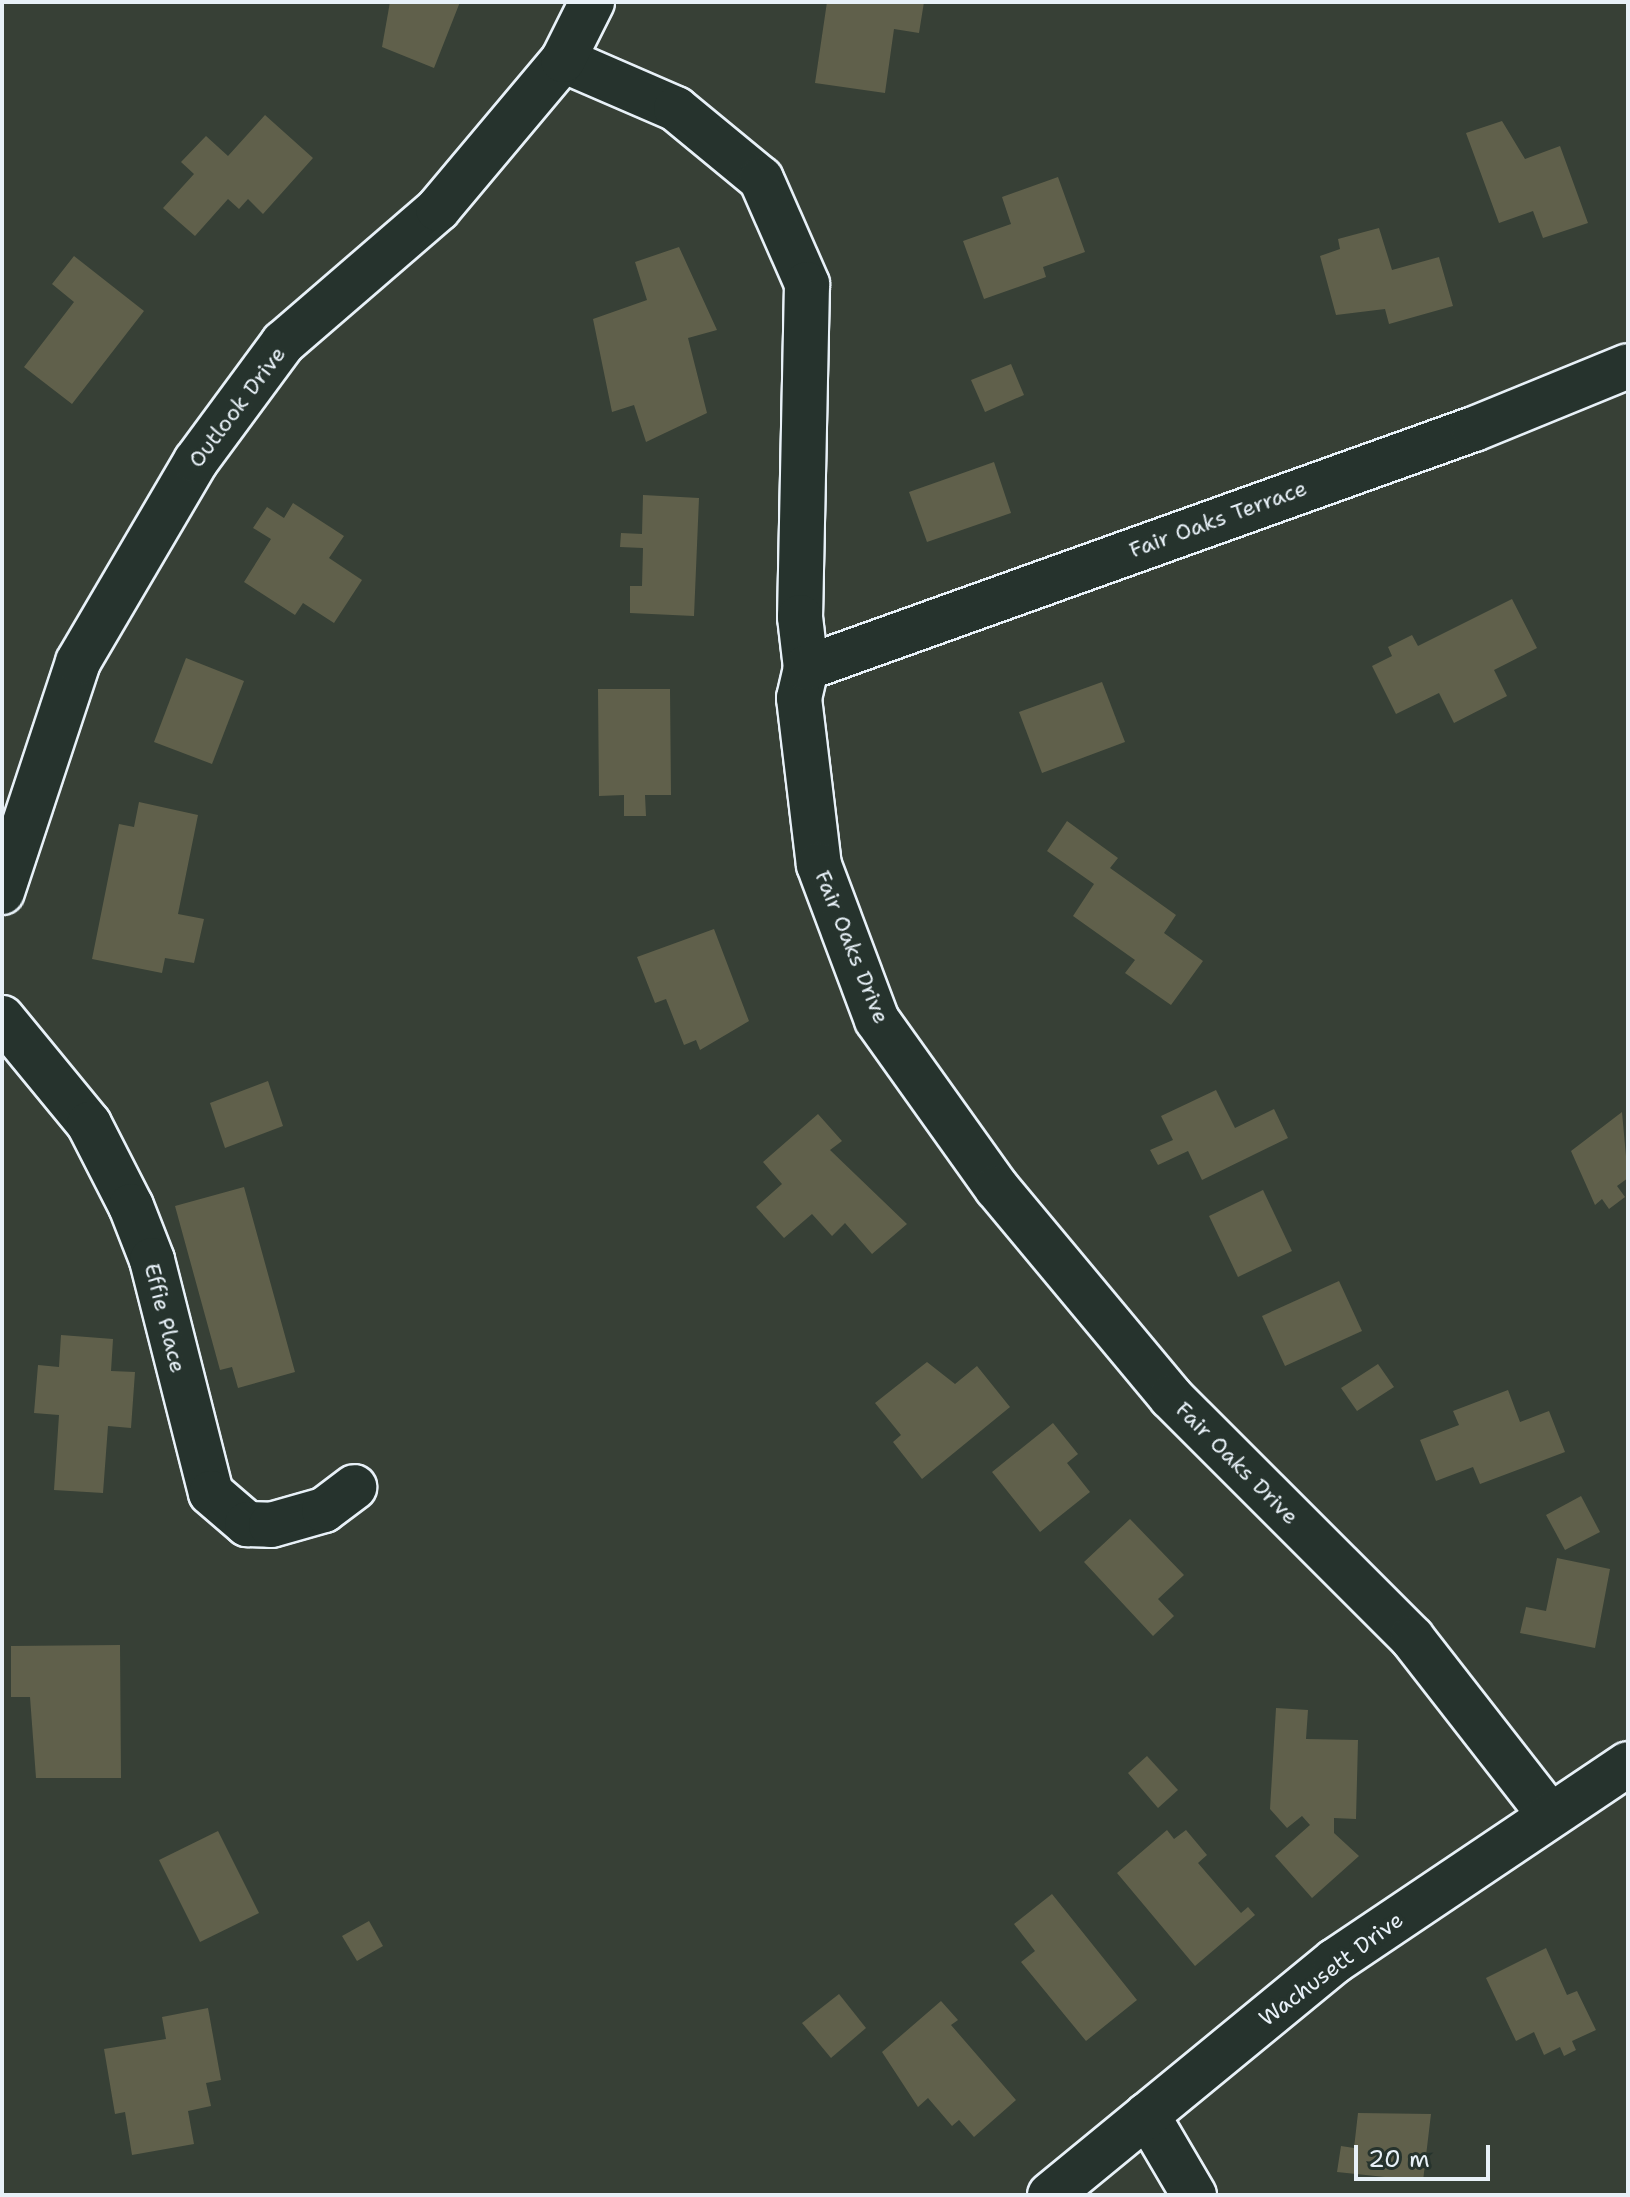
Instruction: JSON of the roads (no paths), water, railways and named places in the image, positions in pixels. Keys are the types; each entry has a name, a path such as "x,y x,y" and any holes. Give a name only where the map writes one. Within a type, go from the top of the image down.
{"street":[{"name":"Outlook Drive","path":"2,892 78,662 196,461 283,343 438,209 563,60 592,2"},
{"name":"Fair Oaks Drive","path":"563,60 676,109 761,179 792,239 810,318 801,430 800,617 806,668 799,698 819,865 877,1020 997,1188 1171,1397 1412,1638 1548,1813"},
{"name":"Fair Oaks Terrace","path":"806,668 1474,429 1628,366"},
{"name":"Effie Place","path":"2,1018 89,1124 131,1206 152,1260 211,1493 247,1524 271,1525 324,1510 354,1487"},
{"name":"Wachusett Drive","path":"1050,2195 1335,1961 1548,1813 1628,1764"},
{"path":"1147,2115 1194,2195"}]}
